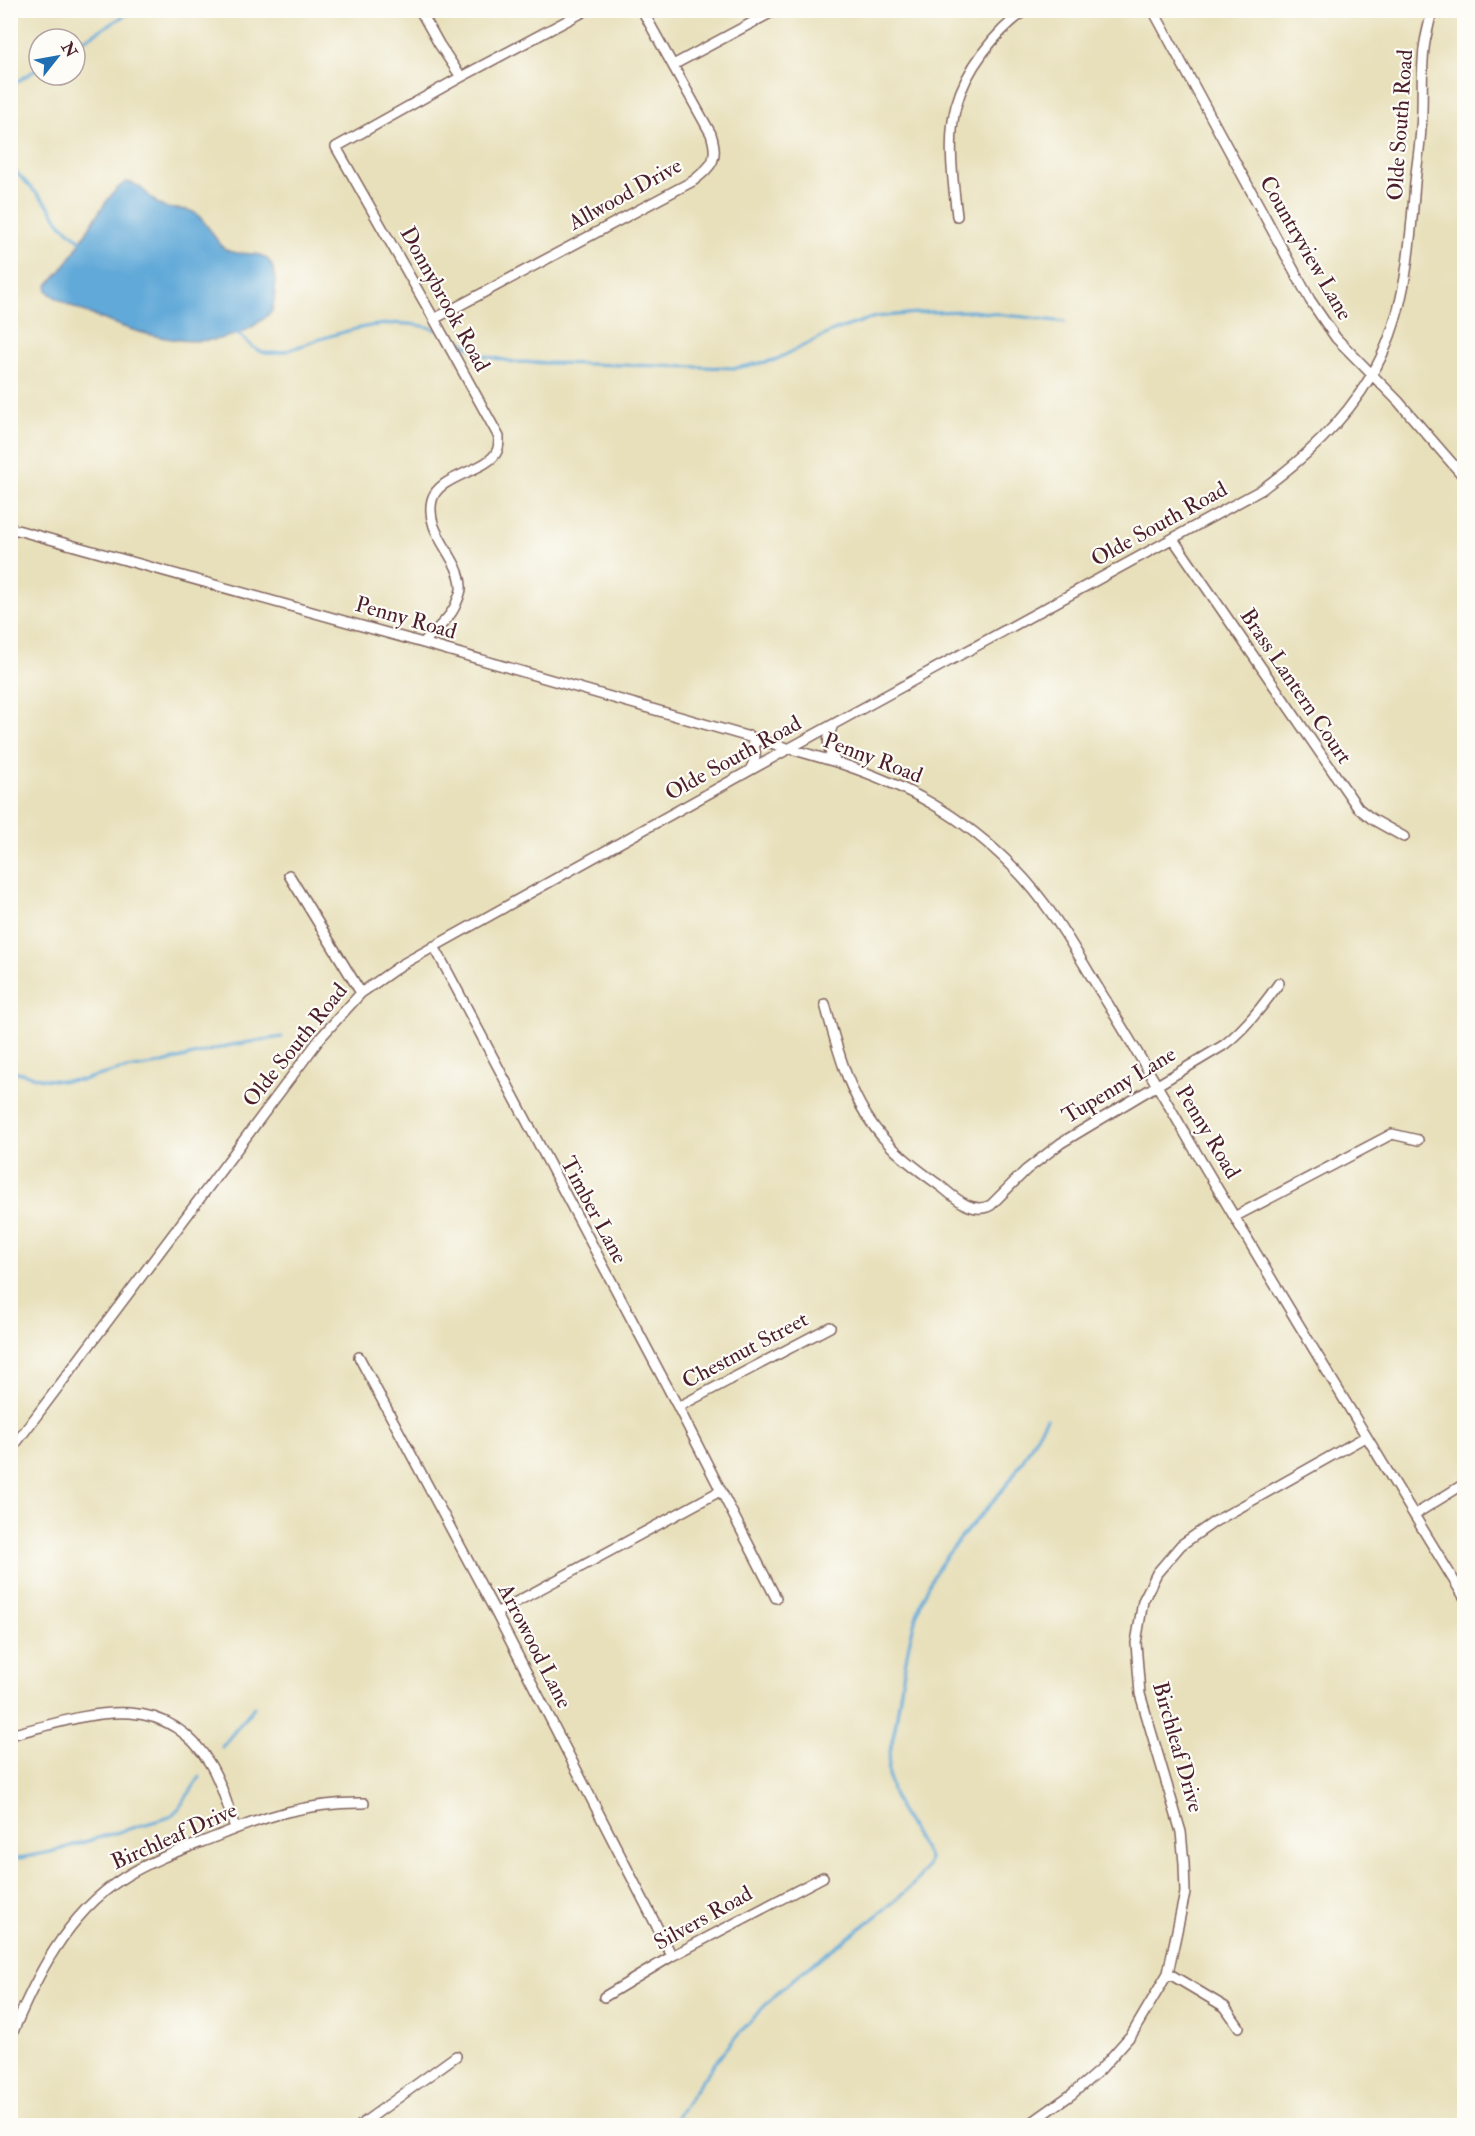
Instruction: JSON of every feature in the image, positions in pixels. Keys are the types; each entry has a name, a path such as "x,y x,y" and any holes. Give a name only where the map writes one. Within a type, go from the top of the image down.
{"street":[{"path":"420,10 461,77 587,10"},
{"name":"Allwood Drive","path":"435,319 693,181 710,168 716,149 711,134 642,10"},
{"path":"674,65 776,10"},
{"path":"957,216 951,150 956,106 969,74 988,47 1014,19 1026,10"},
{"name":"Countryview Lane","path":"1153,10 1310,300 1336,338 1398,401 1464,477"},
{"name":"Olde South Road","path":"10,1452 322,1036 361,993 401,965 434,946 1261,490 1292,467 1327,434 1371,376 1393,327 1410,255 1421,127 1425,43 1432,10"},
{"name":"Donnybrook Road","path":"423,643 456,605 462,586 430,514 432,497 441,486 489,460 497,452 499,437 435,319 336,147 461,77"},
{"name":"Penny Road","path":"10,528 423,643 836,762 880,776 915,793 962,823 1014,868 1052,913 1236,1216 1365,1437 1464,1597"},
{"name":"Brass Lantern Court","path":"1173,539 1358,808 1372,819 1404,837"},
{"path":"834,725 828,748 836,762"},
{"path":"750,736 754,743 756,758 750,771"},
{"path":"289,876 361,993"},
{"name":"Timber Lane","path":"434,946 678,1407 776,1598"},
{"name":"Tupenny Lane","path":"825,1004 850,1084 873,1126 903,1158 972,1208 983,1210 1040,1158 1084,1128 1237,1036 1261,1009 1279,983"},
{"path":"1236,1216 1392,1134 1418,1140"},
{"name":"Chestnut Street","path":"678,1407 830,1327"},
{"name":"Arrowood Lane","path":"359,1357 496,1613 672,1956"},
{"name":"Birchleaf Drive","path":"1027,2126 1072,2094 1100,2070 1132,2034 1168,1973 1185,1893 1184,1863 1181,1832 1138,1682 1136,1643 1143,1601 1157,1573 1181,1545 1214,1522 1365,1437"},
{"path":"1414,1515 1464,1484"},
{"path":"496,1613 720,1491"},
{"path":"10,1735 109,1712 135,1712 157,1719 176,1729 205,1756 217,1778 236,1828"},
{"name":"Birchleaf Drive","path":"10,2039 21,2012 50,1956 72,1924 96,1898 110,1887 141,1868 274,1814 308,1806 341,1802 364,1803"},
{"name":"Silvers Road","path":"603,1997 672,1956 823,1877"},
{"path":"1168,1973 1225,2007 1239,2027"},
{"path":"359,2126 456,2056"}],"water":[{"path":"127,182 137,185 164,207 195,213 230,252 259,255 269,261 275,279 272,311 253,326 232,336 186,341 139,332 116,324 70,305 47,291 47,286 74,253 104,205"}],"waterway":[{"path":"87,38 134,10"},
{"path":"10,86 27,75"},
{"path":"10,166 48,205 60,223 83,243"},
{"path":"446,333 485,356 514,362 736,368 775,360 833,331 875,317 927,312 973,311 1065,322"},
{"path":"236,332 258,350 277,353 373,326 405,324 437,330"},
{"path":"10,1070 43,1079 82,1080 120,1070 159,1064 231,1045 282,1037"},
{"path":"671,2126 718,2059 771,1999 812,1964 893,1902 914,1884 927,1866 929,1858 905,1819 895,1798 889,1776 890,1755 915,1621 940,1565 1010,1480 1047,1418"},
{"path":"222,1747 254,1707"},
{"path":"10,1860 50,1852 170,1817 200,1777"}]}
